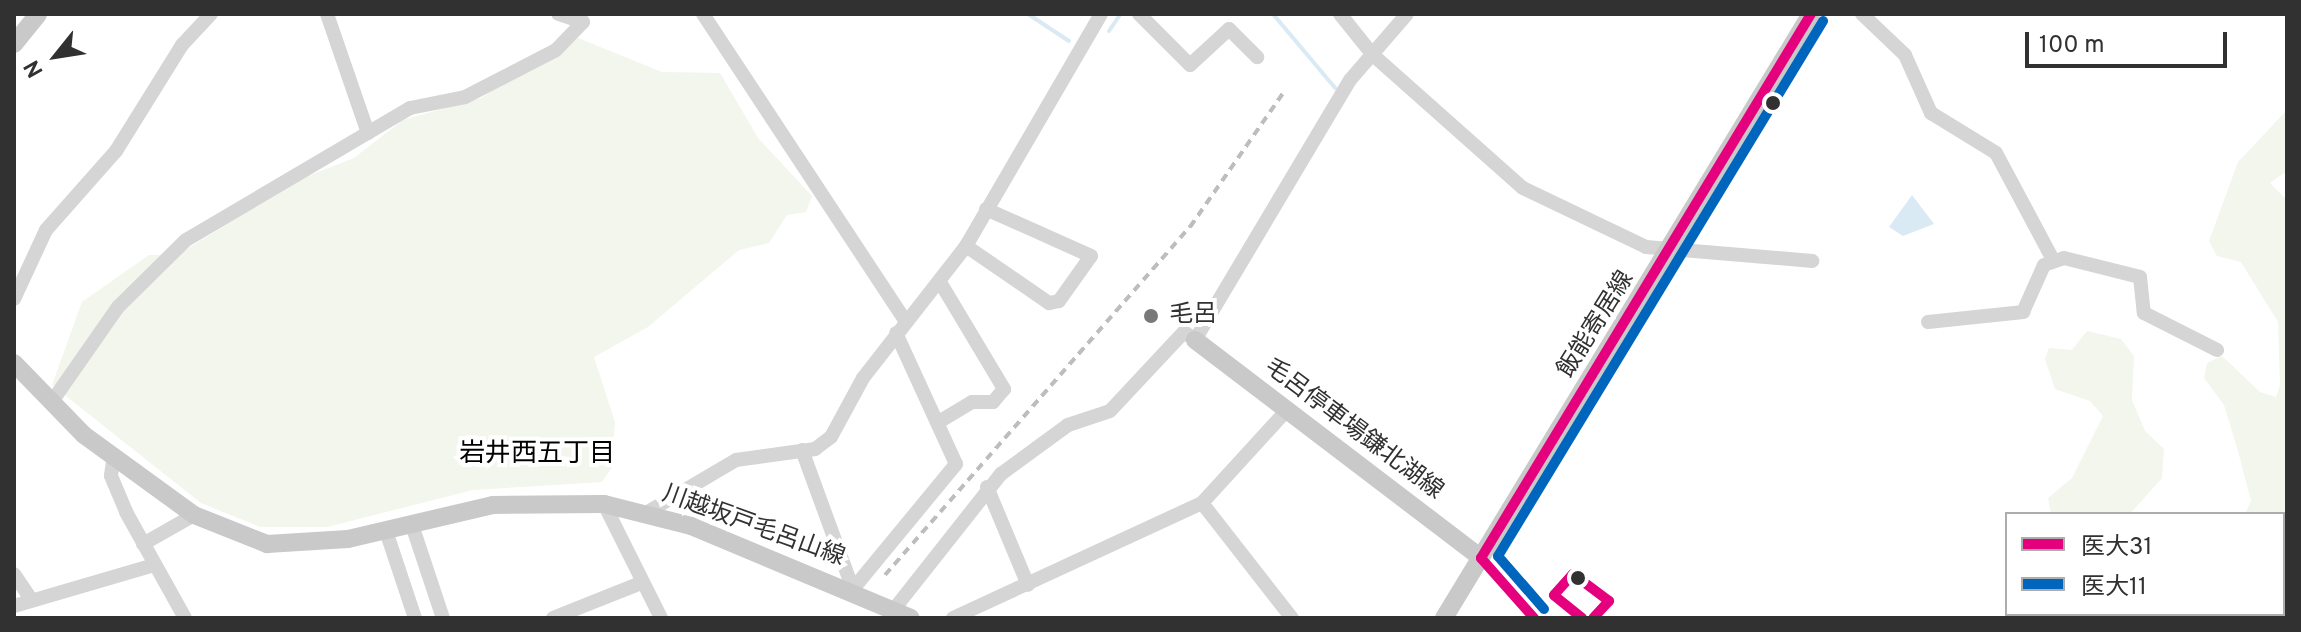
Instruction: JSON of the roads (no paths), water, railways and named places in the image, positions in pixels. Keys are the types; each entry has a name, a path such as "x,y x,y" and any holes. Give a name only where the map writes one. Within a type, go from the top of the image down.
{"main road":[{"path":"14,44 38,14"},
{"name":"飯能寄居線","path":"1444,618 1671,251 1811,14"},
{"name":"毛呂停車場鎌北湖線","path":"1195,340 1481,558"},
{"name":"川越坂戸毛呂山線","path":"14,363 51,403 114,456 194,515 267,544 318,544 493,505 604,504 646,513 853,589 904,615"}],"street":[{"path":"14,299 46,230 116,151 182,45 211,14"},
{"path":"327,14 368,133"},
{"path":"51,403 118,307 186,240 410,108 491,86 556,50 583,22 558,14"},
{"path":"703,14 905,320"},
{"path":"646,513 736,460 802,450 831,437 905,320 940,282 966,246 1101,14"},
{"path":"1139,14 1190,65 1229,29 1257,57"},
{"path":"1340,14 1373,55 1523,188 1646,247 1812,261"},
{"path":"904,615 987,487 1052,435 1110,411 1184,332 1195,340 1350,80 1407,14"},
{"path":"1862,14 1905,55 1931,113 1996,153 2052,258 2140,277 2144,313 2217,350"},
{"path":"966,246 1049,303 1059,301 1091,256 986,209"},
{"path":"1928,322 2023,312 2035,277 2052,258"},
{"path":"940,282 1004,389 993,402 972,402 940,421"},
{"path":"802,450 853,589 955,469 940,421 896,333"},
{"path":"953,618 1202,503 1287,410"},
{"path":"114,456 111,476 143,544 185,618"},
{"path":"987,487 1028,585"},
{"path":"1202,503 1292,618"},
{"path":"604,504 661,618"},
{"path":"143,544 194,515"},
{"path":"412,525 443,618"},
{"path":"386,531 415,618"},
{"path":"17,610 32,601 154,565"},
{"path":"14,574 32,601"},
{"path":"553,618 641,583"}],"waterway":[{"path":"1028,14 1069,41"},
{"path":"1273,14 1335,88"},
{"path":"1109,31 1119,16"}],"railway":[{"path":"885,575 1190,227 1284,92"}],"place":[{"name":"毛呂","path":"1151,316"}],"district":[{"name":"岩井西五丁目","path":"537,455"}]}
